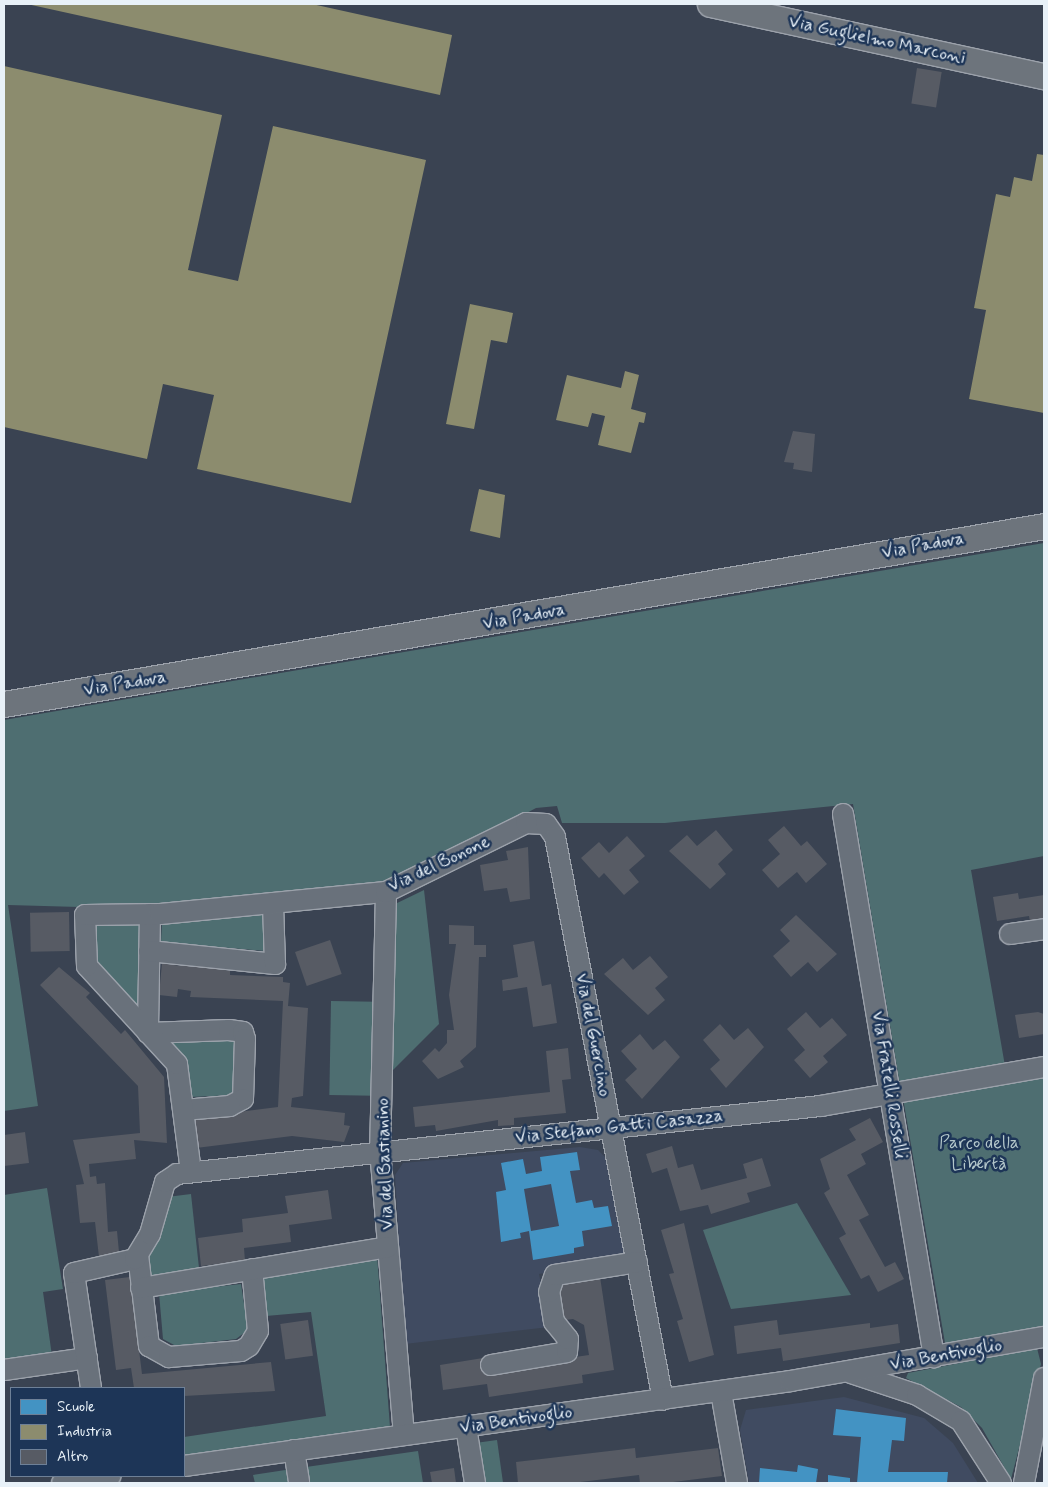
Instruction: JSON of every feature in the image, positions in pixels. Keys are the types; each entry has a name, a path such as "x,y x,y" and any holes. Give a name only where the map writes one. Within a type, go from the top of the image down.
{"main road":[{"name":"Via Guglielmo Marconi","path":"710,4 1044,76"},
{"name":"Via Padova","path":"4,704 1044,526"}],"street":[{"name":"Via Fratelli Rosselli","path":"843,814 934,1357"},
{"name":"Via del Guercino","path":"514,828 541,822 555,837 663,1400"},
{"name":"Via del Bonone","path":"148,1033 86,966 85,915 150,914 386,892 514,828"},
{"name":"Via del Bastianino","path":"386,892 380,1150 404,1435"},
{"path":"149,951 275,964 273,903"},
{"path":"150,914 148,1033 177,1064 192,1172"},
{"path":"1010,934 1044,929"},
{"path":"148,1033 242,1032 243,1099 230,1106 183,1110"},
{"name":"Via Stefano Gatti Casazza","path":"138,1255 165,1182 177,1174 380,1150 611,1129 821,1106 1044,1067"},
{"path":"142,1288 388,1246"},
{"path":"91,1387 74,1273 121,1265 138,1255 147,1338 153,1351 180,1358 241,1351 258,1331 252,1269"},
{"path":"491,1365 567,1352 568,1339 554,1322 549,1292 555,1275 636,1262"},
{"name":"Via Bentivoglio","path":"185,1466 849,1373 1044,1337"},
{"path":"4,1370 86,1358"},
{"name":"Via Bentivoglio","path":"849,1373 917,1395 961,1420 1001,1483"},
{"path":"1024,1483 1034,1449 1044,1378"},
{"path":"721,1392 737,1483"},
{"path":"466,1427 475,1483"},
{"path":"1034,1449 1044,1431"},
{"path":"294,1450 299,1483"},
{"path":"62,1483 98,1478"}],"shaded area":[{"path":"580,1147 598,1150 605,1157 625,1257 539,1274 549,1327 405,1344 395,1175 403,1163"},
{"path":"844,1397 924,1418 953,1443 978,1483 749,1483 740,1430 746,1410"}],"green space":[{"path":"1044,543 1044,856 971,870 1005,1066 900,1085 853,804 665,823 562,823 557,806 536,808 387,888 151,909 8,905 38,1106 4,1111 4,720"},
{"path":"424,890 439,1024 392,1071 391,906"},
{"path":"266,914 266,951 161,942 162,924"},
{"path":"144,919 141,1018 95,963 94,921"},
{"path":"331,1001 376,1002 374,1096 329,1095"},
{"path":"236,1037 237,1095 189,1097 185,1063 170,1040"},
{"name":"Parco della Libertà","path":"1044,1074 1044,1326 945,1343 903,1098"},
{"path":"47,1188 63,1289 43,1292 52,1356 4,1362 4,1195"},
{"path":"191,1194 199,1268 151,1276 149,1257 167,1197"},
{"path":"797,1203 851,1295 731,1309 703,1230"},
{"path":"377,1255 390,1427 185,1458 185,1437 326,1416 311,1312 266,1316 259,1274"},
{"path":"241,1284 248,1330 236,1339 176,1346 163,1339 159,1293"},
{"path":"1037,1348 1041,1364 1011,1479 982,1428 961,1407 906,1378 908,1373"},
{"path":"497,1440 503,1483 483,1483 477,1443"},
{"path":"418,1451 423,1483 308,1483 306,1467"},
{"path":"292,1469 294,1483 255,1483 253,1475"}],"building: Scuole":[{"path":"577,1152 580,1170 570,1171 576,1203 592,1200 594,1208 608,1206 612,1226 582,1231 584,1246 574,1248 574,1253 533,1260 529,1231 520,1233 521,1238 501,1242 496,1192 506,1190 501,1163 523,1159 526,1174 542,1171 540,1157","holes":["551,1184 559,1226 531,1231 524,1189"]},
{"path":"836,1409 906,1418 904,1441 892,1440 888,1472 948,1472 947,1483 857,1483 861,1437 833,1435"},
{"path":"798,1465 818,1469 816,1483 759,1483 760,1468 797,1472"},
{"path":"828,1475 850,1478 850,1483 828,1483"}],"building: Industria":[{"path":"27,4 312,4 452,35 440,95"},
{"path":"4,66 222,115 188,270 238,281 273,126 426,160 351,503 197,469 214,395 163,384 147,459 4,427"},
{"path":"1037,154 1044,155 1044,413 969,399 986,310 974,308 996,194 1010,197 1014,177 1032,181"},
{"path":"470,304 513,313 507,343 491,340 474,429 446,424"},
{"path":"625,371 639,375 631,409 646,413 644,423 639,422 631,453 598,445 605,416 592,413 588,427 556,420 567,375 621,388"},
{"path":"479,489 505,495 500,538 470,531"}],"building: Altro":[{"path":"917,68 942,72 936,107 911,104"},
{"path":"793,431 815,434 812,472 793,469 794,463 784,462"},
{"path":"784,826 801,846 807,841 827,864 806,883 797,872 778,888 762,870 780,854 768,840"},
{"path":"716,830 733,850 718,864 726,874 710,889 669,851 687,835 697,846"},
{"path":"627,836 645,856 629,870 639,882 624,895 604,873 599,878 581,858 599,842 609,853"},
{"path":"528,847 530,899 510,902 507,888 484,891 480,865 508,860 506,851"},
{"path":"1018,893 1019,899 1044,895 1044,919 1030,922 1029,916 997,921 993,897"},
{"path":"69,912 70,951 31,952 30,913"},
{"path":"796,915 837,954 817,972 808,962 791,977 773,956 790,941 780,930"},
{"path":"449,925 474,926 474,945 486,945 486,957 479,957 476,1047 460,1061 464,1067 438,1079 422,1061 435,1048 439,1052 447,1043 447,1030 454,1030 449,995 456,944 449,944"},
{"path":"330,940 342,974 307,986 295,952"},
{"path":"534,941 542,986 551,984 557,1023 533,1027 527,987 503,991 502,980 518,977 513,945"},
{"path":"650,956 668,977 655,988 665,1000 648,1015 604,974 623,958 633,970"},
{"path":"181,961 230,971 230,975 283,977 283,982 290,983 288,1006 308,1008 303,1096 292,1098 291,1107 345,1113 344,1125 350,1126 344,1142 292,1136 196,1148 192,1118 278,1107 283,1001 190,997 191,991 178,989 177,997 159,995 162,963 180,966"},
{"path":"59,967 90,993 86,997 121,1034 125,1030 164,1077 167,1143 134,1140 136,1159 89,1164 90,1177 96,1176 97,1184 105,1183 108,1232 117,1231 119,1252 112,1256 99,1257 95,1222 80,1223 76,1185 84,1184 73,1140 140,1133 138,1086 40,985"},
{"path":"806,1012 820,1028 832,1018 847,1035 823,1056 828,1062 810,1078 794,1060 805,1050 787,1029"},
{"path":"1038,1012 1044,1014 1044,1034 1019,1038 1015,1015"},
{"path":"720,1024 734,1040 748,1028 764,1047 726,1088 710,1069 720,1060 703,1040"},
{"path":"640,1034 653,1050 665,1040 680,1057 642,1099 625,1080 637,1069 621,1051"},
{"path":"568,1048 571,1079 562,1080 566,1113 514,1118 514,1125 498,1126 498,1120 436,1131 435,1125 415,1127 413,1107 550,1092 546,1051"},
{"path":"870,1118 883,1142 861,1154 866,1164 847,1175 869,1215 859,1220 885,1267 895,1262 904,1279 878,1292 869,1275 861,1279 839,1238 846,1234 824,1193 830,1189 820,1159 856,1140 849,1129"},
{"path":"25,1132 29,1163 4,1166 4,1135"},
{"path":"672,1146 678,1168 693,1164 701,1190 747,1178 743,1164 762,1158 771,1186 747,1193 750,1202 711,1214 708,1205 680,1211 667,1168 652,1173 646,1154"},
{"path":"328,1190 332,1219 289,1225 291,1242 244,1248 245,1261 201,1266 198,1238 243,1232 242,1219 288,1213 285,1196"},
{"path":"684,1223 714,1355 689,1362 677,1321 683,1319 669,1274 674,1273 661,1230"},
{"path":"599,1270 614,1370 582,1375 583,1383 489,1397 487,1384 443,1390 440,1365 483,1358 485,1370 589,1355 584,1325 573,1319 558,1321 553,1285"},
{"path":"130,1277 142,1374 271,1362 275,1391 185,1396 185,1387 134,1387 131,1368 116,1370 105,1280"},
{"path":"308,1320 313,1356 285,1360 280,1324"},
{"path":"777,1320 779,1335 870,1323 870,1328 898,1324 900,1343 783,1361 781,1348 737,1354 734,1326"},
{"path":"635,1448 636,1458 718,1448 722,1476 665,1483 640,1483 639,1475 572,1483 518,1483 516,1462"},
{"path":"454,1468 456,1483 432,1483 430,1472"}]}
